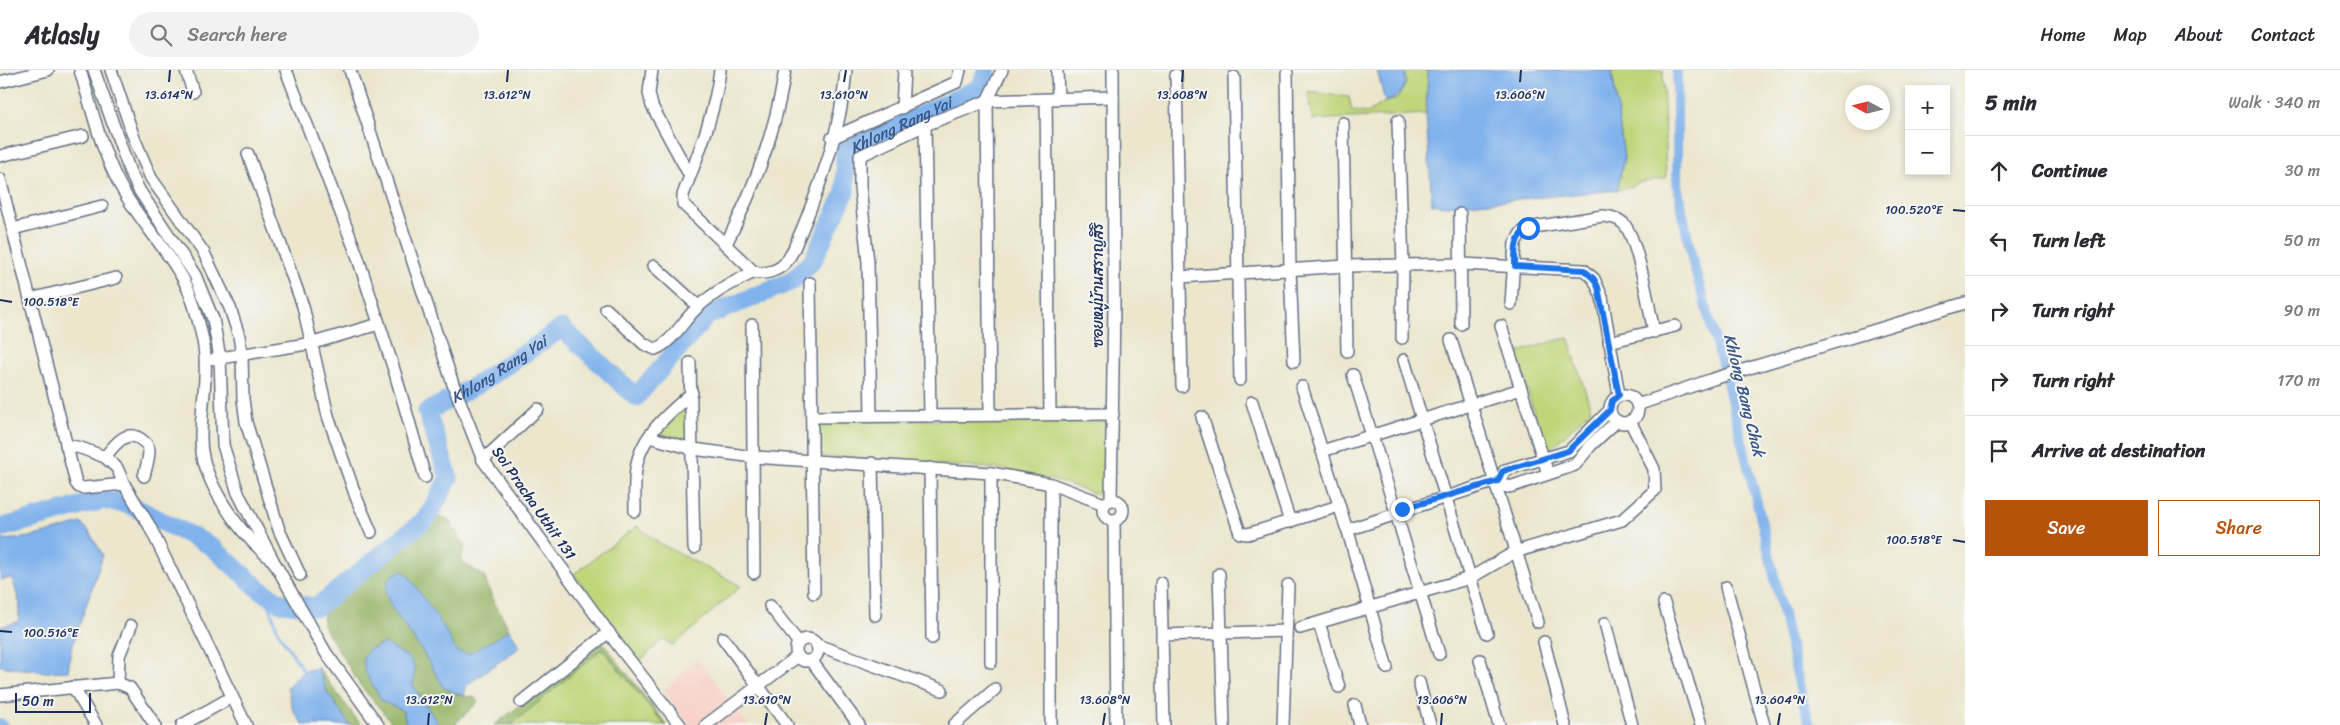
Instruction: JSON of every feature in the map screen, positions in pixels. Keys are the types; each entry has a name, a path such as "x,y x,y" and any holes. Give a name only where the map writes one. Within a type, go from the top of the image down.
{"street":[{"path":"0,82 48,70"},
{"path":"80,70 98,132 112,170 139,217 187,286 202,337 205,360 202,447 210,477 222,503 275,565"},
{"path":"111,70 142,159 160,192 204,253 230,308 239,336 242,355 243,399 246,422 279,530 300,575"},
{"path":"186,70 193,92"},
{"path":"286,70 357,255 425,477"},
{"name":"Soi Pracha Uthit 131","path":"350,70 453,384 483,460 680,725"},
{"path":"652,70 649,93 652,106 690,176"},
{"path":"720,70 702,147 683,195 684,206 754,272 762,274 776,269 790,257 820,185 841,108 846,70"},
{"path":"726,244 762,164 773,129 785,70"},
{"path":"902,108 904,70"},
{"path":"832,138 956,82 960,70"},
{"path":"990,415 987,101 1002,70"},
{"path":"1050,414 1052,99 1057,70"},
{"name":"ซอยหมู่บ้านสราญสิริ","path":"1113,70 1113,414 1108,502 1119,502 1122,508 1121,516 1114,520 1116,725"},
{"path":"1287,73 1290,270 1294,361"},
{"path":"84,85 96,75 116,136 138,190 195,275 213,319 220,358 223,442 238,492 275,565 326,653 378,725"},
{"path":"1176,75 1182,386"},
{"path":"1234,77 1240,380"},
{"path":"871,416 868,262 858,159 868,151 925,125 987,101 1113,97"},
{"path":"1398,121 1403,265 1402,338"},
{"path":"1343,123 1348,351"},
{"path":"925,125 930,416"},
{"path":"0,156 84,136"},
{"path":"248,154 283,246 313,343 328,416 356,497 371,532"},
{"path":"0,179 73,476 79,487 127,488"},
{"path":"13,229 102,206"},
{"path":"1460,214 1461,324"},
{"path":"1511,304 1515,266 1515,243 1520,233 1528,228 1603,216 1613,217 1624,225 1629,233 1640,267 1654,332"},
{"path":"1180,277 1345,266 1461,264 1584,270 1598,287 1602,298 1619,395"},
{"path":"654,266 698,306"},
{"path":"606,309 644,344 655,349 664,344 698,306 729,284 754,272"},
{"path":"30,299 116,278"},
{"path":"810,283 814,593"},
{"path":"1637,405 1713,378 1965,303"},
{"path":"205,360 313,343 379,324"},
{"path":"752,325 754,573"},
{"path":"1501,326 1548,474"},
{"path":"1609,342 1675,326"},
{"path":"1451,340 1538,622"},
{"path":"1404,360 1487,633"},
{"path":"690,363 694,548"},
{"path":"1354,375 1439,654"},
{"path":"1302,387 1347,528 1387,668"},
{"path":"1322,452 1521,389"},
{"path":"635,511 636,469 642,448 662,419 692,393"},
{"path":"1347,528 1496,482 1507,487 1513,486 1575,465 1591,445 1617,421 1630,421 1636,415 1637,405 1629,396 1619,395 1612,401 1610,410 1568,451 1506,470 1502,472 1496,482"},
{"path":"1252,402 1290,522"},
{"path":"483,460 538,409"},
{"path":"1610,410 1617,421"},
{"path":"812,417 1113,414"},
{"path":"1202,417 1240,533 1248,534 1339,506"},
{"path":"1300,628 1470,578 1515,552 1622,520 1655,490 1654,469 1630,421"},
{"path":"104,457 121,439 128,436 141,439 147,444 149,450 144,476"},
{"path":"649,437 693,450 754,457 991,473 1051,484 1108,502 1104,515 1114,520"},
{"path":"202,447 223,442"},
{"path":"66,445 81,448 104,457 116,468 148,525 246,725"},
{"path":"872,464 874,615"},
{"path":"930,468 932,638"},
{"path":"991,473 991,662"},
{"path":"1051,484 1051,725"},
{"path":"1219,574 1224,725"},
{"path":"1161,583 1164,725"},
{"path":"1283,725 1288,584"},
{"path":"1726,587 1764,725"},
{"path":"1664,603 1700,725"},
{"path":"770,606 799,643"},
{"path":"1319,623 1339,687"},
{"path":"1605,623 1632,725"},
{"path":"118,683 119,656 131,626"},
{"path":"1162,635 1286,631"},
{"path":"521,702 609,632"},
{"path":"723,638 787,725"},
{"path":"817,645 816,656 811,660 804,661 798,656 796,650 799,643 809,639 817,645 942,690"},
{"path":"1544,642 1566,725"},
{"path":"706,725 798,656"},
{"path":"811,660 859,725"},
{"path":"1480,660 1499,725"},
{"path":"1419,682 1430,725"},
{"path":"0,695 118,683 130,688 155,725"},
{"path":"73,688 96,725"},
{"path":"954,725 995,689"},
{"path":"182,725 232,697"},
{"path":"1355,705 1360,725"}],"shaded area":[{"path":"697,658 748,725 689,725 664,691"}],"green space":[{"path":"1405,70 1428,70 1426,114 1312,120 1308,92 1349,97 1352,111 1367,113 1385,102 1397,99 1406,84"},
{"path":"1612,70 1663,70 1666,178 1637,183 1617,190 1624,158"},
{"path":"1568,337 1591,410 1546,453 1516,353"},
{"path":"681,408 687,409 689,440 685,443 660,435 668,422"},
{"path":"1105,418 1109,420 1106,492 1101,496 1065,483 1003,469 818,456 818,422"},
{"path":"438,518 448,519 465,545 461,561 484,576 492,598 509,629 483,647 461,654 452,646 443,626 392,608 423,652 444,688 461,696 474,697 478,702 456,725 439,725 413,685 414,667 409,658 385,643 368,650 363,659 365,672 382,701 402,710 407,725 394,725 360,685 323,625 324,614 329,605"},
{"path":"637,526 659,543 741,586 674,645 662,640 639,662 574,574"},
{"path":"603,643 667,725 665,725 602,649 511,725 494,725"},
{"path":"602,649 665,725 511,725"},
{"path":"318,668 361,725 350,725 327,692"}],"water":[{"path":"1377,70 1405,70 1405,81 1402,91 1391,100 1385,102"},
{"path":"1428,70 1612,70 1624,158 1617,190 1446,206 1432,204 1426,115"},
{"path":"81,523 88,530 103,555 71,650 68,671 46,672 0,666 0,627 18,622 20,604 12,578 0,580 0,539 30,537"},
{"path":"402,571 408,575 443,626 456,651 468,654 509,629 520,647 467,685 464,696 444,688 423,652 392,608 386,595 388,580 394,574"},
{"path":"385,643 409,658 415,667 413,686 439,725 407,725 402,710 382,701 365,672 363,659 368,650"},
{"path":"318,668 327,692 350,725 303,725 293,710 287,687 304,671"}],"waterway":[{"name":"Khlong Rang Yai","path":"0,528 103,500 128,504 211,546 259,589 281,603 317,607 427,518 449,478 427,412 478,384 562,328 636,397 707,316 792,281 813,260 845,193 845,151 981,87 986,70"},
{"name":"Khlong Bang Chak","path":"1677,70 1677,185 1692,259 1724,370 1810,725"},
{"path":"266,594 278,632 305,673"}],"route":[{"path":"1402,509 1403,511 1498,481 1502,472 1506,470 1568,451 1610,410 1612,401 1619,395 1602,298 1594,279 1584,270 1515,266 1515,243 1520,233 1528,228"}]}
